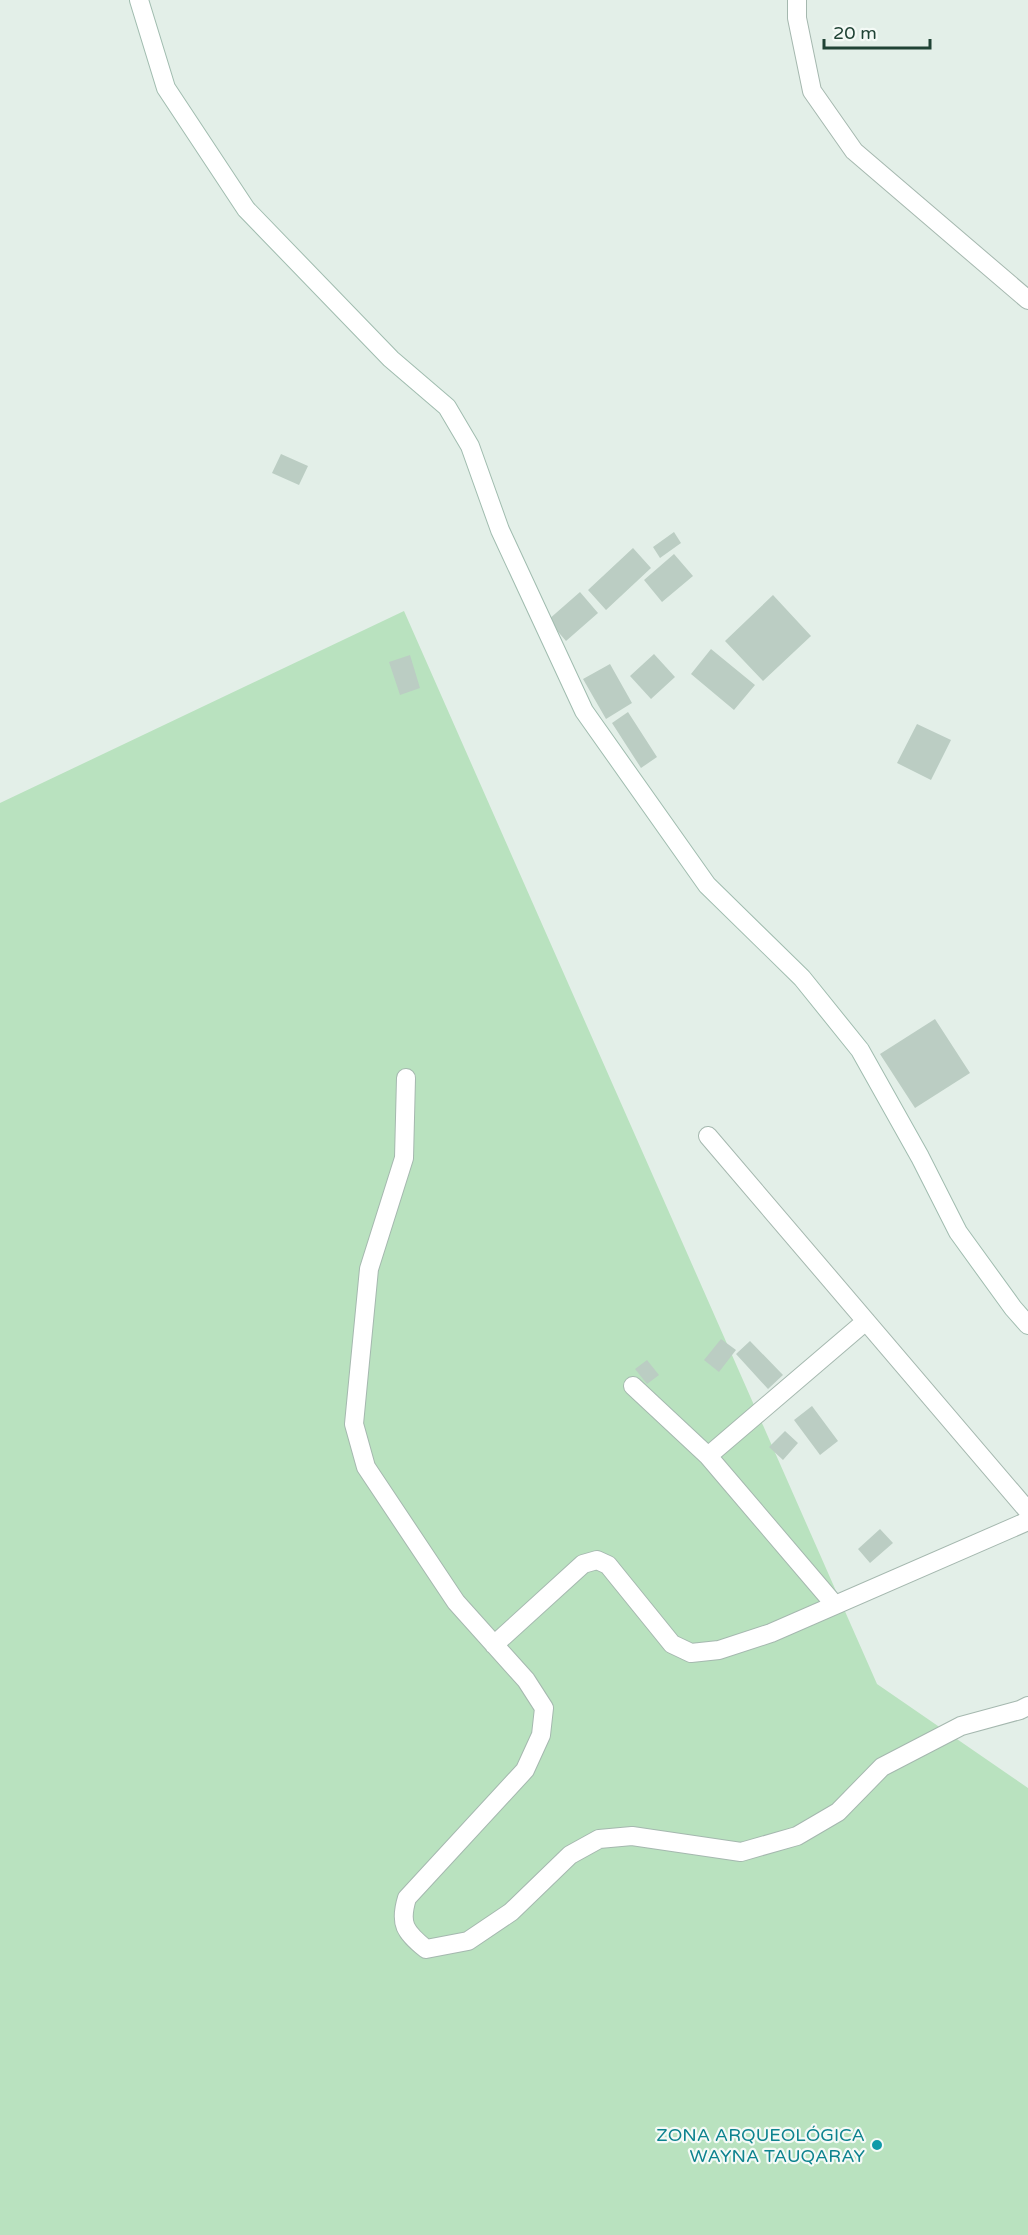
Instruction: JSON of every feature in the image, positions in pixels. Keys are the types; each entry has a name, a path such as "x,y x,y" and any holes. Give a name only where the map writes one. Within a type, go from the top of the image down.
{"street":[{"path":"139,0 166,88 246,209 391,359 447,407 470,446 500,530 584,711 707,885 802,978 860,1050 920,1157 958,1232 1013,1308 1028,1324"},
{"path":"797,0 797,18 812,91 854,151 1028,300"},
{"path":"406,1078 404,1158 369,1269 354,1424 366,1467 456,1602 526,1680 544,1708 542,1735 525,1770 407,1898 402,1915 408,1935 426,1949 468,1941 511,1912 570,1855 599,1839 632,1836 741,1852 797,1836 838,1812 882,1767 961,1725 1028,1706"},
{"path":"708,1136 1028,1511"},
{"path":"708,1456 866,1321"},
{"path":"633,1386 708,1456 835,1605"},
{"path":"494,1645 583,1563 597,1560 608,1566 672,1644 691,1653 719,1650 771,1633 1028,1521"}],"green space":[{"path":"404,611 877,1684 1028,1788 1028,2235 0,2235 0,803"}],"building":[{"path":"281,454 308,466 299,485 272,473"},
{"path":"674,532 681,543 660,558 653,547"},
{"path":"633,548 651,568 606,610 588,590"},
{"path":"674,554 693,576 662,602 644,580"},
{"path":"580,592 598,613 566,641 548,620"},
{"path":"773,595 811,636 763,681 725,641"},
{"path":"711,649 755,685 734,710 691,674"},
{"path":"654,654 675,677 651,699 630,676"},
{"path":"410,655 420,688 400,695 389,662"},
{"path":"610,664 632,703 606,719 583,679"},
{"path":"628,712 657,757 641,768 612,723"},
{"path":"917,724 951,740 931,780 897,763"},
{"path":"935,1019 970,1073 915,1108 880,1054"},
{"path":"721,1339 736,1350 719,1372 704,1360"},
{"path":"750,1341 783,1375 768,1389 736,1354"},
{"path":"647,1360 659,1375 647,1384 635,1369"},
{"path":"812,1406 838,1441 820,1455 794,1420"},
{"path":"785,1431 798,1443 783,1460 769,1447"},
{"path":"880,1529 893,1543 870,1563 858,1549"}],"place":[{"name":"ZONA ARQUEOLÓGICA WAYNA TAUQARAY","path":"877,2145"}]}
